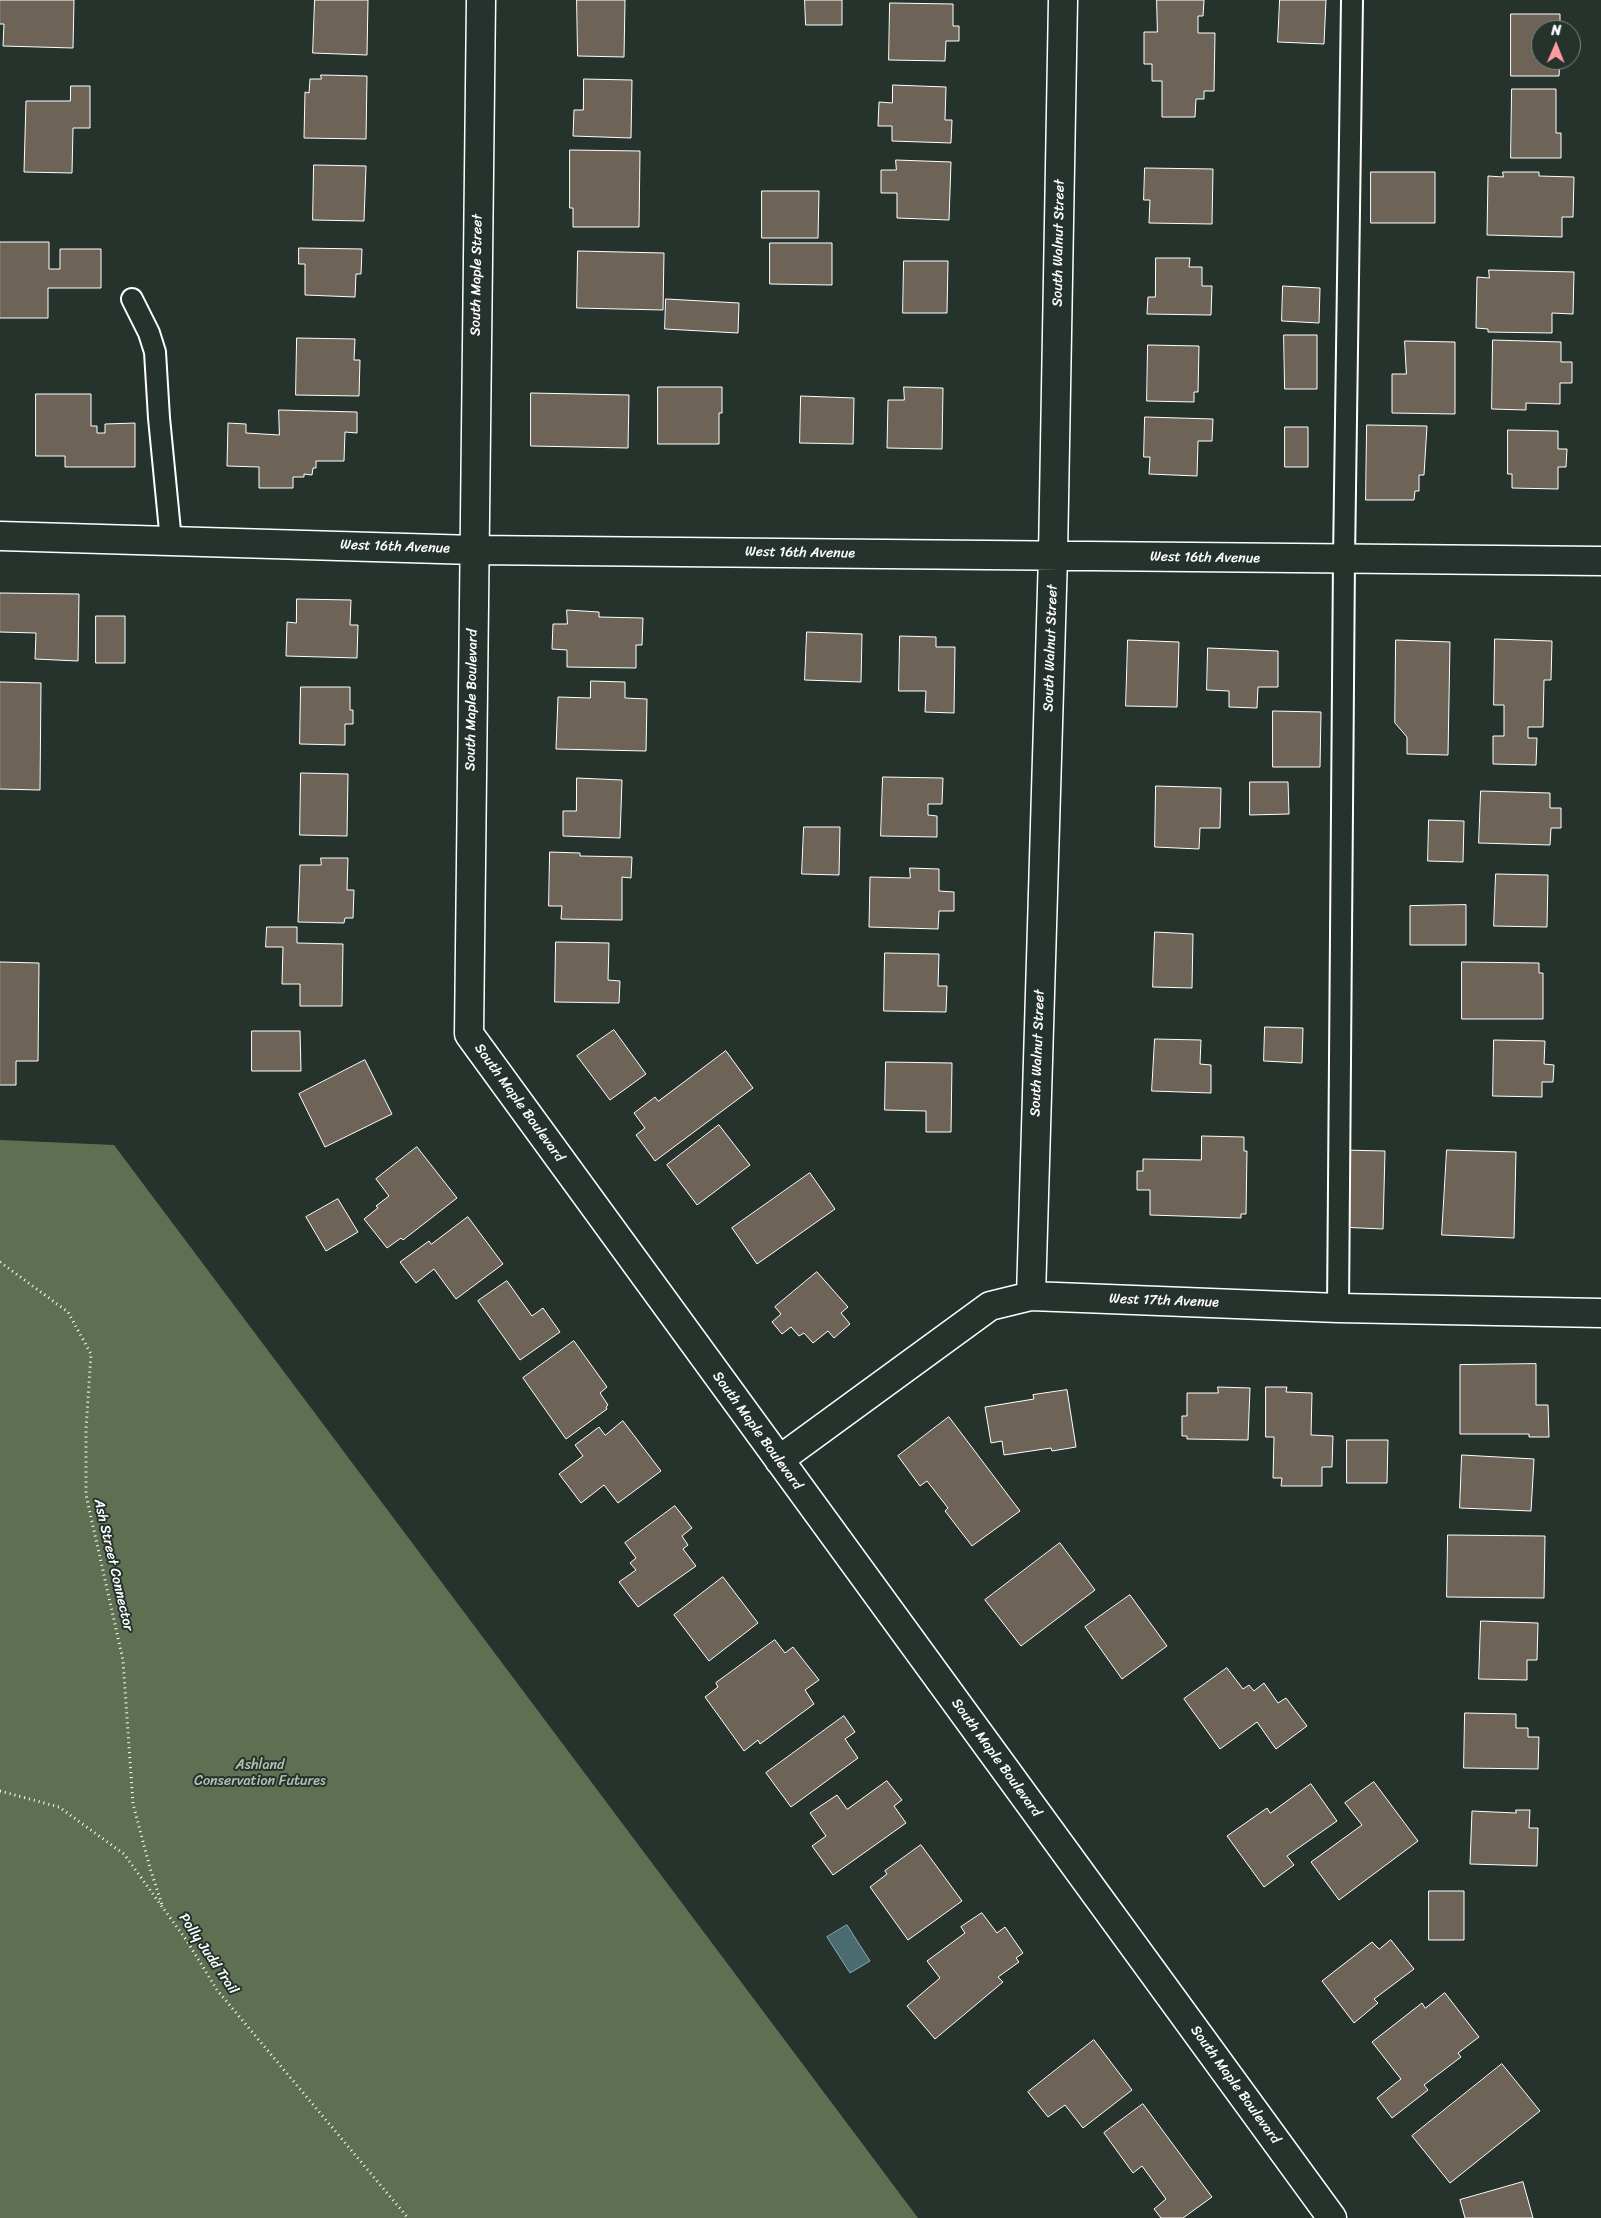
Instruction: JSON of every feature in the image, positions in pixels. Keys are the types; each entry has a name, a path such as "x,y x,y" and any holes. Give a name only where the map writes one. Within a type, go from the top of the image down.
{"street":[{"name":"South Maple Street","path":"474,550 481,0"},
{"name":"South Walnut Street","path":"1031,1296 1054,556 1063,0"},
{"name":"West 16th Avenue","path":"0,536 474,550 1601,562"},
{"name":"South Maple Boulevard","path":"474,550 469,1034 1332,2218"},
{"name":"West 17th Avenue","path":"779,1460 990,1306 1031,1296 1338,1308 1601,1312"}],"lane":[{"path":"1338,1308 1344,559 1352,0"},
{"path":"132,299 150,333 155,352 159,418 171,541"}],"path":[{"name":"Ash Street Connector","path":"0,1262 68,1312 91,1354 86,1429 86,1495 123,1660 133,1804 150,1868 164,1908"},
{"name":"Polly Judd Trail","path":"0,1791 59,1807 124,1854 187,1941 217,1990 408,2218"}],"green space":[{"name":"Ashland Conservation Futures","path":"0,1140 114,1145 918,2218 0,2218"}],"water":[{"path":"847,1925 870,1961 850,1973 827,1937"}],"building":[{"path":"0,0 74,0 73,48 3,46 4,24 0,24"},
{"path":"315,0 368,0 367,55 313,53"},
{"path":"577,0 625,0 624,57 578,56"},
{"path":"805,0 842,0 842,25 806,25"},
{"path":"1157,0 1204,0 1203,16 1198,16 1198,33 1215,33 1214,91 1204,91 1204,99 1196,99 1195,117 1162,117 1162,81 1152,81 1152,64 1144,64 1144,32 1157,32"},
{"path":"1280,0 1326,0 1324,44 1278,42"},
{"path":"890,3 953,4 953,26 959,26 959,41 946,41 945,61 889,60"},
{"path":"1511,14 1560,14 1560,20 1531,20 1531,70 1559,70 1559,76 1511,76"},
{"path":"321,75 367,76 366,139 304,138 305,92 309,93 310,79 321,79"},
{"path":"584,79 632,80 631,138 573,136 574,110 583,110"},
{"path":"893,85 946,87 945,120 952,120 951,143 892,141 892,126 878,126 879,102 892,103"},
{"path":"71,86 90,86 90,128 73,128 72,173 24,172 26,101 70,101"},
{"path":"1512,89 1556,89 1556,133 1561,133 1561,158 1511,158"},
{"path":"570,150 640,151 639,227 573,227 573,208 570,208"},
{"path":"896,160 951,162 949,220 897,218 897,193 881,193 881,170 896,170"},
{"path":"314,165 366,166 364,221 313,220"},
{"path":"1145,168 1213,169 1212,224 1149,223 1150,200 1144,200"},
{"path":"1371,172 1435,172 1435,223 1371,223"},
{"path":"1503,172 1539,172 1539,176 1574,177 1573,217 1562,217 1562,237 1487,235 1488,176 1503,177"},
{"path":"762,191 819,191 818,238 762,238"},
{"path":"0,242 49,242 49,269 60,269 60,249 101,249 101,288 48,288 48,318 0,318"},
{"path":"770,243 832,243 832,285 770,284"},
{"path":"299,248 362,249 361,274 356,274 355,297 305,295 305,264 299,264"},
{"path":"578,251 664,253 663,310 577,308"},
{"path":"1156,258 1190,258 1189,267 1202,267 1202,286 1212,286 1211,315 1147,314 1148,297 1155,297"},
{"path":"904,261 948,261 947,313 903,313"},
{"path":"1489,270 1574,272 1573,314 1552,313 1552,333 1488,332 1488,329 1476,328 1477,277 1489,278"},
{"path":"1283,286 1320,288 1319,323 1282,321"},
{"path":"666,299 739,303 738,333 665,329"},
{"path":"1284,335 1317,335 1317,389 1285,389"},
{"path":"297,338 355,339 354,360 360,360 359,396 296,395"},
{"path":"1493,340 1561,342 1561,362 1572,362 1572,383 1560,383 1560,404 1526,403 1526,410 1492,409"},
{"path":"1405,341 1455,342 1455,414 1392,413 1392,374 1406,374"},
{"path":"1148,345 1199,346 1198,392 1194,392 1194,402 1147,401"},
{"path":"658,387 722,387 722,413 719,413 719,444 658,444"},
{"path":"904,387 943,388 942,449 887,448 888,400 904,400"},
{"path":"531,393 629,395 628,448 531,446"},
{"path":"36,394 91,394 91,426 97,426 97,433 105,433 105,424 135,423 135,467 65,467 65,456 36,456"},
{"path":"801,396 854,398 853,444 800,443"},
{"path":"279,410 357,412 357,433 345,432 344,461 316,461 316,468 313,468 312,475 304,474 304,477 293,477 293,488 259,488 259,467 227,466 228,423 246,424 246,433 279,435"},
{"path":"1145,417 1213,419 1212,441 1198,441 1197,476 1149,474 1150,457 1144,457"},
{"path":"1367,425 1427,426 1424,475 1419,475 1419,491 1415,491 1414,500 1366,500"},
{"path":"1285,427 1308,427 1308,467 1285,467"},
{"path":"1508,430 1558,431 1558,449 1567,449 1566,467 1558,467 1558,489 1512,488 1512,474 1508,474"},
{"path":"0,593 79,594 78,661 35,659 36,633 0,632"},
{"path":"297,599 351,600 350,625 358,625 357,658 286,656 287,622 296,623"},
{"path":"567,610 599,612 599,617 643,618 642,645 636,645 636,668 567,667 567,650 552,649 553,624 567,624"},
{"path":"96,616 125,616 125,663 96,663"},
{"path":"807,632 862,634 861,682 805,680"},
{"path":"900,636 936,637 936,647 955,647 954,713 925,712 926,691 899,691"},
{"path":"1495,639 1552,641 1551,680 1544,680 1543,727 1528,727 1528,738 1537,738 1536,765 1493,764 1493,736 1504,736 1504,705 1494,705"},
{"path":"1128,640 1179,642 1177,707 1126,706"},
{"path":"1396,640 1450,642 1448,755 1407,754 1407,737 1395,723"},
{"path":"1208,648 1278,651 1278,687 1258,687 1257,708 1229,707 1229,691 1207,690"},
{"path":"591,681 625,682 625,698 647,699 646,751 556,749 558,697 590,698"},
{"path":"0,682 41,683 40,790 0,789"},
{"path":"301,687 350,687 350,710 353,710 353,724 345,724 345,745 300,744"},
{"path":"1273,711 1321,712 1320,767 1273,767"},
{"path":"301,773 348,774 347,836 300,835"},
{"path":"883,777 943,778 942,804 928,804 928,815 937,816 937,837 881,836"},
{"path":"577,778 622,780 620,838 563,836 563,811 576,811"},
{"path":"1250,782 1288,782 1289,814 1250,815"},
{"path":"1156,786 1221,788 1220,828 1200,828 1199,849 1155,847"},
{"path":"1481,791 1550,793 1550,808 1561,808 1561,828 1551,828 1550,845 1479,843"},
{"path":"1429,820 1464,821 1463,862 1428,861"},
{"path":"804,827 840,827 839,875 802,874"},
{"path":"550,852 580,853 580,856 632,857 631,878 622,877 622,920 561,919 562,906 549,906"},
{"path":"321,858 348,858 347,890 354,890 353,918 345,918 344,923 298,922 300,865 321,865"},
{"path":"910,868 939,869 939,891 954,892 954,911 939,911 938,929 869,927 870,877 910,878"},
{"path":"1496,874 1548,875 1547,927 1494,926"},
{"path":"1466,905 1466,945 1410,945 1410,906"},
{"path":"267,927 297,927 297,943 343,944 342,1006 300,1006 300,984 282,984 283,947 266,947"},
{"path":"1155,932 1193,934 1192,988 1153,987"},
{"path":"556,942 609,943 608,980 620,981 619,1003 555,1002"},
{"path":"885,953 939,954 938,986 947,986 946,1012 884,1011"},
{"path":"0,962 39,963 38,1061 16,1061 16,1085 0,1085"},
{"path":"1462,962 1539,963 1539,973 1543,973 1543,1019 1462,1019"},
{"path":"1265,1027 1303,1028 1302,1063 1264,1061"},
{"path":"614,1030 646,1074 610,1100 577,1056"},
{"path":"252,1031 300,1031 301,1071 252,1071"},
{"path":"1155,1039 1201,1040 1200,1064 1211,1065 1211,1093 1152,1091"},
{"path":"1494,1040 1545,1041 1544,1064 1554,1065 1553,1082 1542,1082 1542,1097 1493,1096"},
{"path":"726,1051 753,1088 655,1161 636,1135 645,1128 634,1113 655,1097 658,1101"},
{"path":"365,1060 392,1114 325,1147 299,1094"},
{"path":"886,1062 952,1063 951,1132 926,1132 926,1111 885,1110"},
{"path":"719,1125 750,1165 697,1205 667,1165"},
{"path":"1202,1136 1244,1137 1244,1151 1247,1151 1246,1214 1241,1214 1241,1218 1150,1215 1150,1190 1137,1190 1137,1171 1143,1171 1143,1159 1201,1160"},
{"path":"417,1147 457,1198 403,1240 401,1238 387,1248 364,1219 389,1196 376,1179"},
{"path":"1342,1150 1385,1151 1383,1229 1339,1227"},
{"path":"1447,1150 1516,1152 1514,1238 1442,1235"},
{"path":"810,1173 835,1209 757,1264 732,1228"},
{"path":"338,1199 358,1232 326,1251 306,1217"},
{"path":"468,1217 503,1264 456,1299 434,1269 416,1283 400,1262 429,1241 431,1244"},
{"path":"817,1272 848,1307 841,1313 850,1324 834,1338 828,1331 813,1343 804,1333 799,1336 791,1327 782,1334 772,1322 781,1314 775,1307"},
{"path":"507,1281 532,1316 543,1308 560,1332 520,1360 478,1301"},
{"path":"574,1341 607,1387 600,1393 608,1405 607,1409 566,1439 523,1378"},
{"path":"1536,1364 1536,1405 1548,1405 1549,1437 1529,1437 1529,1434 1460,1434 1460,1365"},
{"path":"1218,1387 1250,1388 1248,1440 1187,1439 1187,1436 1182,1436 1182,1416 1187,1416 1187,1393 1218,1393"},
{"path":"1266,1387 1287,1387 1286,1392 1312,1393 1311,1435 1333,1436 1332,1467 1322,1467 1322,1486 1281,1486 1282,1478 1273,1478 1274,1437 1266,1437"},
{"path":"1067,1390 1076,1447 1052,1451 1051,1448 1004,1455 1002,1441 991,1443 985,1407 1034,1399 1033,1395"},
{"path":"949,1417 1020,1511 972,1546 945,1511 948,1508 927,1481 920,1486 898,1456"},
{"path":"623,1421 661,1471 618,1503 604,1485 581,1503 559,1474 583,1456 575,1445 599,1427 605,1435"},
{"path":"1347,1440 1388,1440 1387,1483 1347,1483"},
{"path":"1462,1455 1534,1459 1531,1511 1460,1508"},
{"path":"675,1506 692,1528 682,1536 688,1545 683,1549 696,1566 638,1607 619,1582 636,1570 630,1563 636,1558 625,1543"},
{"path":"1448,1535 1545,1536 1544,1598 1447,1597"},
{"path":"1060,1543 1095,1590 1021,1646 985,1600"},
{"path":"723,1577 758,1623 709,1661 674,1615"},
{"path":"1130,1595 1167,1646 1122,1679 1085,1627"},
{"path":"1481,1621 1538,1623 1537,1660 1527,1660 1527,1680 1479,1679"},
{"path":"775,1640 785,1653 793,1647 819,1680 805,1690 814,1704 760,1744 758,1740 744,1751 705,1697 718,1687 716,1683"},
{"path":"1227,1668 1243,1689 1249,1685 1254,1691 1264,1683 1278,1703 1286,1698 1307,1726 1276,1749 1257,1722 1220,1749 1184,1699"},
{"path":"1465,1713 1516,1714 1516,1728 1528,1728 1528,1737 1539,1737 1538,1769 1464,1768"},
{"path":"844,1716 855,1732 845,1739 858,1758 791,1807 766,1773"},
{"path":"887,1781 902,1800 894,1806 906,1823 833,1875 812,1846 826,1836 810,1813 837,1795 847,1809"},
{"path":"1374,1782 1418,1841 1339,1900 1311,1862 1362,1825 1345,1803"},
{"path":"1311,1784 1337,1821 1287,1856 1294,1865 1264,1887 1227,1836 1267,1808 1270,1813"},
{"path":"1516,1810 1530,1810 1529,1828 1538,1828 1537,1866 1470,1864 1472,1811 1516,1813"},
{"path":"921,1845 962,1901 908,1940 870,1887 887,1874 885,1871"},
{"path":"1429,1891 1464,1891 1464,1940 1429,1940"},
{"path":"982,1913 997,1933 1005,1927 1023,1953 1016,1958 1019,1962 998,1977 1003,1982 935,2039 907,2006 940,1978 927,1961 965,1933 961,1927"},
{"path":"1391,1940 1414,1969 1374,1999 1378,2003 1354,2023 1322,1981 1372,1942 1379,1949"},
{"path":"1445,1993 1479,2037 1458,2053 1461,2057 1424,2085 1428,2090 1392,2118 1377,2098 1401,2079 1372,2042 1422,2003 1425,2008"},
{"path":"1094,2040 1132,2090 1083,2128 1065,2105 1048,2117 1028,2092"},
{"path":"1502,2064 1540,2111 1450,2183 1412,2136"},
{"path":"1143,2104 1212,2197 1183,2218 1161,2218 1154,2209 1166,2199 1142,2166 1133,2173 1104,2133"},
{"path":"1523,2182 1533,2218 1465,2218 1460,2200"}]}
